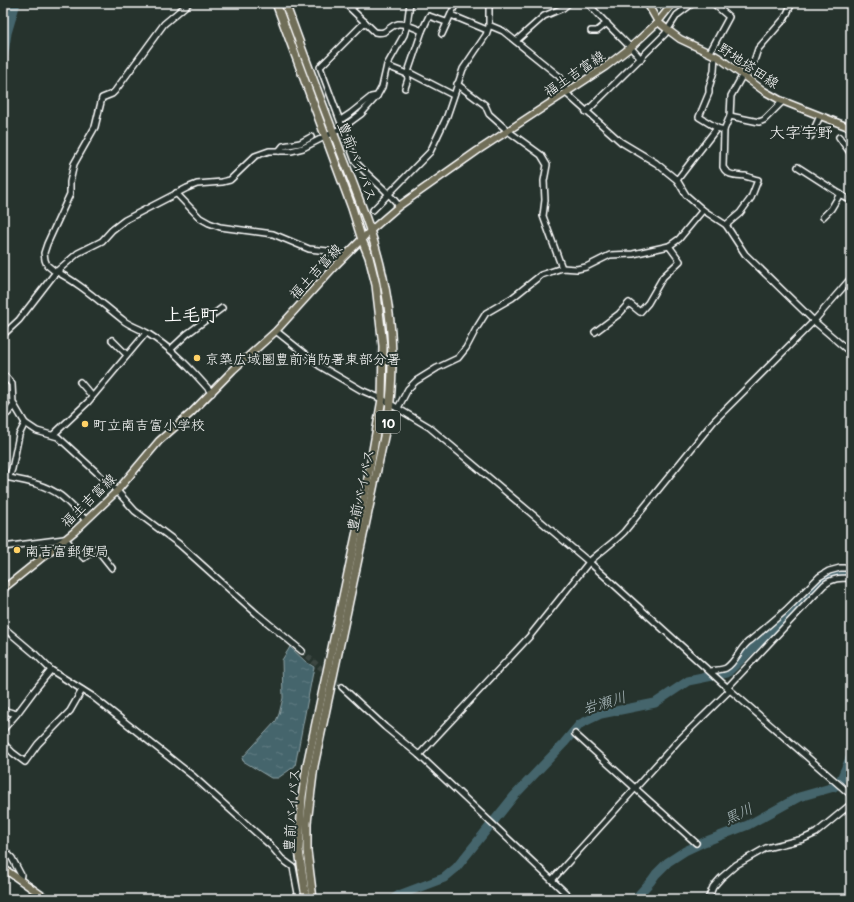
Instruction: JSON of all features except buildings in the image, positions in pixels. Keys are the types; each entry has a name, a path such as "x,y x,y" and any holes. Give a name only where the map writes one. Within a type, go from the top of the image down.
{"highway":[{"name":"豊前バイパス","path":"276,3 369,258 380,312 383,346 382,399 380,418 307,765 302,797 306,899"},
{"name":"豊前バイパス","path":"285,3 370,231 384,282 392,347 390,404 375,487 314,766 303,850 313,899"}],"main road":[{"name":"野地塔田線","path":"647,3 658,22 668,30 680,39 712,54 764,92 851,128"},
{"name":"福土吉富線","path":"3,589 65,539 116,491 159,441 212,393 233,370 276,330 342,258 370,231 399,206 477,151 605,67 631,47 658,22 673,3"},
{"path":"3,868 47,899"}],"street":[{"path":"188,3 164,24 115,91 112,94 102,98 94,127 74,164 70,182 70,194 47,244 44,253 44,260 47,265 56,272 93,296 124,321 146,332 171,349 193,370 212,393"},
{"path":"345,3 375,32 386,32 393,25 399,24 407,25 422,31"},
{"path":"350,8 359,3"},
{"path":"3,335 19,320 56,272 78,253 102,241 112,230 125,220 197,184 230,180 255,156 269,151 291,151 303,148 342,128 361,114 377,96 382,87 384,73 404,35 410,3"},
{"path":"442,34 446,22 456,3"},
{"path":"373,210 430,152 447,116 463,69 473,57 486,36 489,26 489,3"},
{"path":"516,41 544,16 563,8 569,3"},
{"path":"588,3 641,59"},
{"path":"586,112 665,34 678,15 693,3"},
{"path":"712,3 729,17 712,54 714,71 709,93 699,118 717,128 724,130"},
{"path":"726,225 744,208 751,198 758,180 727,173 723,167 724,130 730,116 731,96 742,76 754,61 758,49 785,18 792,3"},
{"path":"451,15 487,30"},
{"path":"405,88 408,73 422,31 429,16 446,22"},
{"path":"365,22 320,67 355,161 390,194 399,206"},
{"path":"591,31 597,31 607,23"},
{"path":"491,26 503,31 560,77 564,84 566,94 622,142 656,163 677,180 686,195 703,210 726,225 745,254 814,321 851,353"},
{"path":"387,66 408,73 454,96"},
{"path":"457,84 485,105 489,114 508,131 540,155 547,164 544,181 545,200 543,216 562,268"},
{"path":"342,119 351,114 371,97 377,96"},
{"path":"730,116 759,122 764,120 783,101"},
{"path":"801,130 812,135 820,116"},
{"path":"677,180 717,128"},
{"path":"279,151 283,146 300,143 311,137"},
{"path":"839,137 851,154"},
{"path":"798,167 851,201"},
{"path":"176,194 200,218 209,223 220,227 273,234 309,249 328,251 342,258"},
{"path":"823,217 831,209 840,194"},
{"path":"398,408 408,389 416,381 437,368 458,358 466,348 486,313 512,298 541,275 562,268 577,269 586,267 610,255 632,254 669,246 679,239 703,210"},
{"path":"595,332 619,314 629,303 640,312 648,303 663,277 680,261 669,246"},
{"path":"419,755 529,637 589,562 599,552 616,541 624,532 714,421 814,321 851,278"},
{"path":"171,349 187,334 222,308"},
{"path":"276,330 320,366 361,390 382,399 429,427 589,562 720,681 849,794"},
{"path":"53,434 88,402 146,332"},
{"path":"112,340 127,355"},
{"path":"3,374 12,384 13,403 25,422 37,431 53,434 58,437 116,491 135,511 179,544 257,614 302,651"},
{"path":"80,382 92,396"},
{"path":"3,416 8,413 14,405"},
{"path":"4,478 10,474 12,469 19,434 25,422"},
{"path":"4,478 35,484 49,489 61,496 86,520"},
{"path":"3,547 65,539 84,558 96,548 112,568"},
{"path":"712,673 725,668 745,643 751,640 786,610 819,577 829,571 840,568 851,568"},
{"path":"552,880 678,741 729,689 824,586 829,581 837,578 851,578"},
{"path":"3,627 35,654 51,670 92,696 194,777 271,846 282,859 293,867 299,899"},
{"path":"3,730 51,670"},
{"path":"342,687 385,727 419,755 572,899"},
{"path":"3,743 25,762 38,744 70,711 82,690"},
{"path":"3,710 16,714"},
{"path":"575,734 696,843"},
{"path":"708,899 713,887 736,865 766,848 803,839 816,833 851,804"},
{"path":"3,849 12,858 22,875 20,880"}],"water":[{"path":"290,647 306,662 314,667 295,766 278,778 271,778 243,761 242,758 276,721 283,698 282,660"}],"waterway":[{"path":"3,60 7,33 16,3"},
{"name":"岩瀬川","path":"393,899 399,895 444,878 456,868 514,796 580,724 601,714 655,703 688,681 727,673 824,579 834,575 851,572"},
{"name":"黒川","path":"635,899 668,862 685,851 748,825 799,797 834,787 840,781 851,756"}],"tunnel":[{"path":"311,137 342,119"},
{"path":"302,651 342,687"}],"place":[{"name":"京築広域圏豊前消防署東部分署","path":"197,358"},
{"name":"町立南吉富小学校","path":"85,424"},
{"name":"南吉富郵便局","path":"17,550"}],"district":[{"name":"大字宇野","path":"801,131"},
{"name":"上毛町","path":"191,314"}]}
